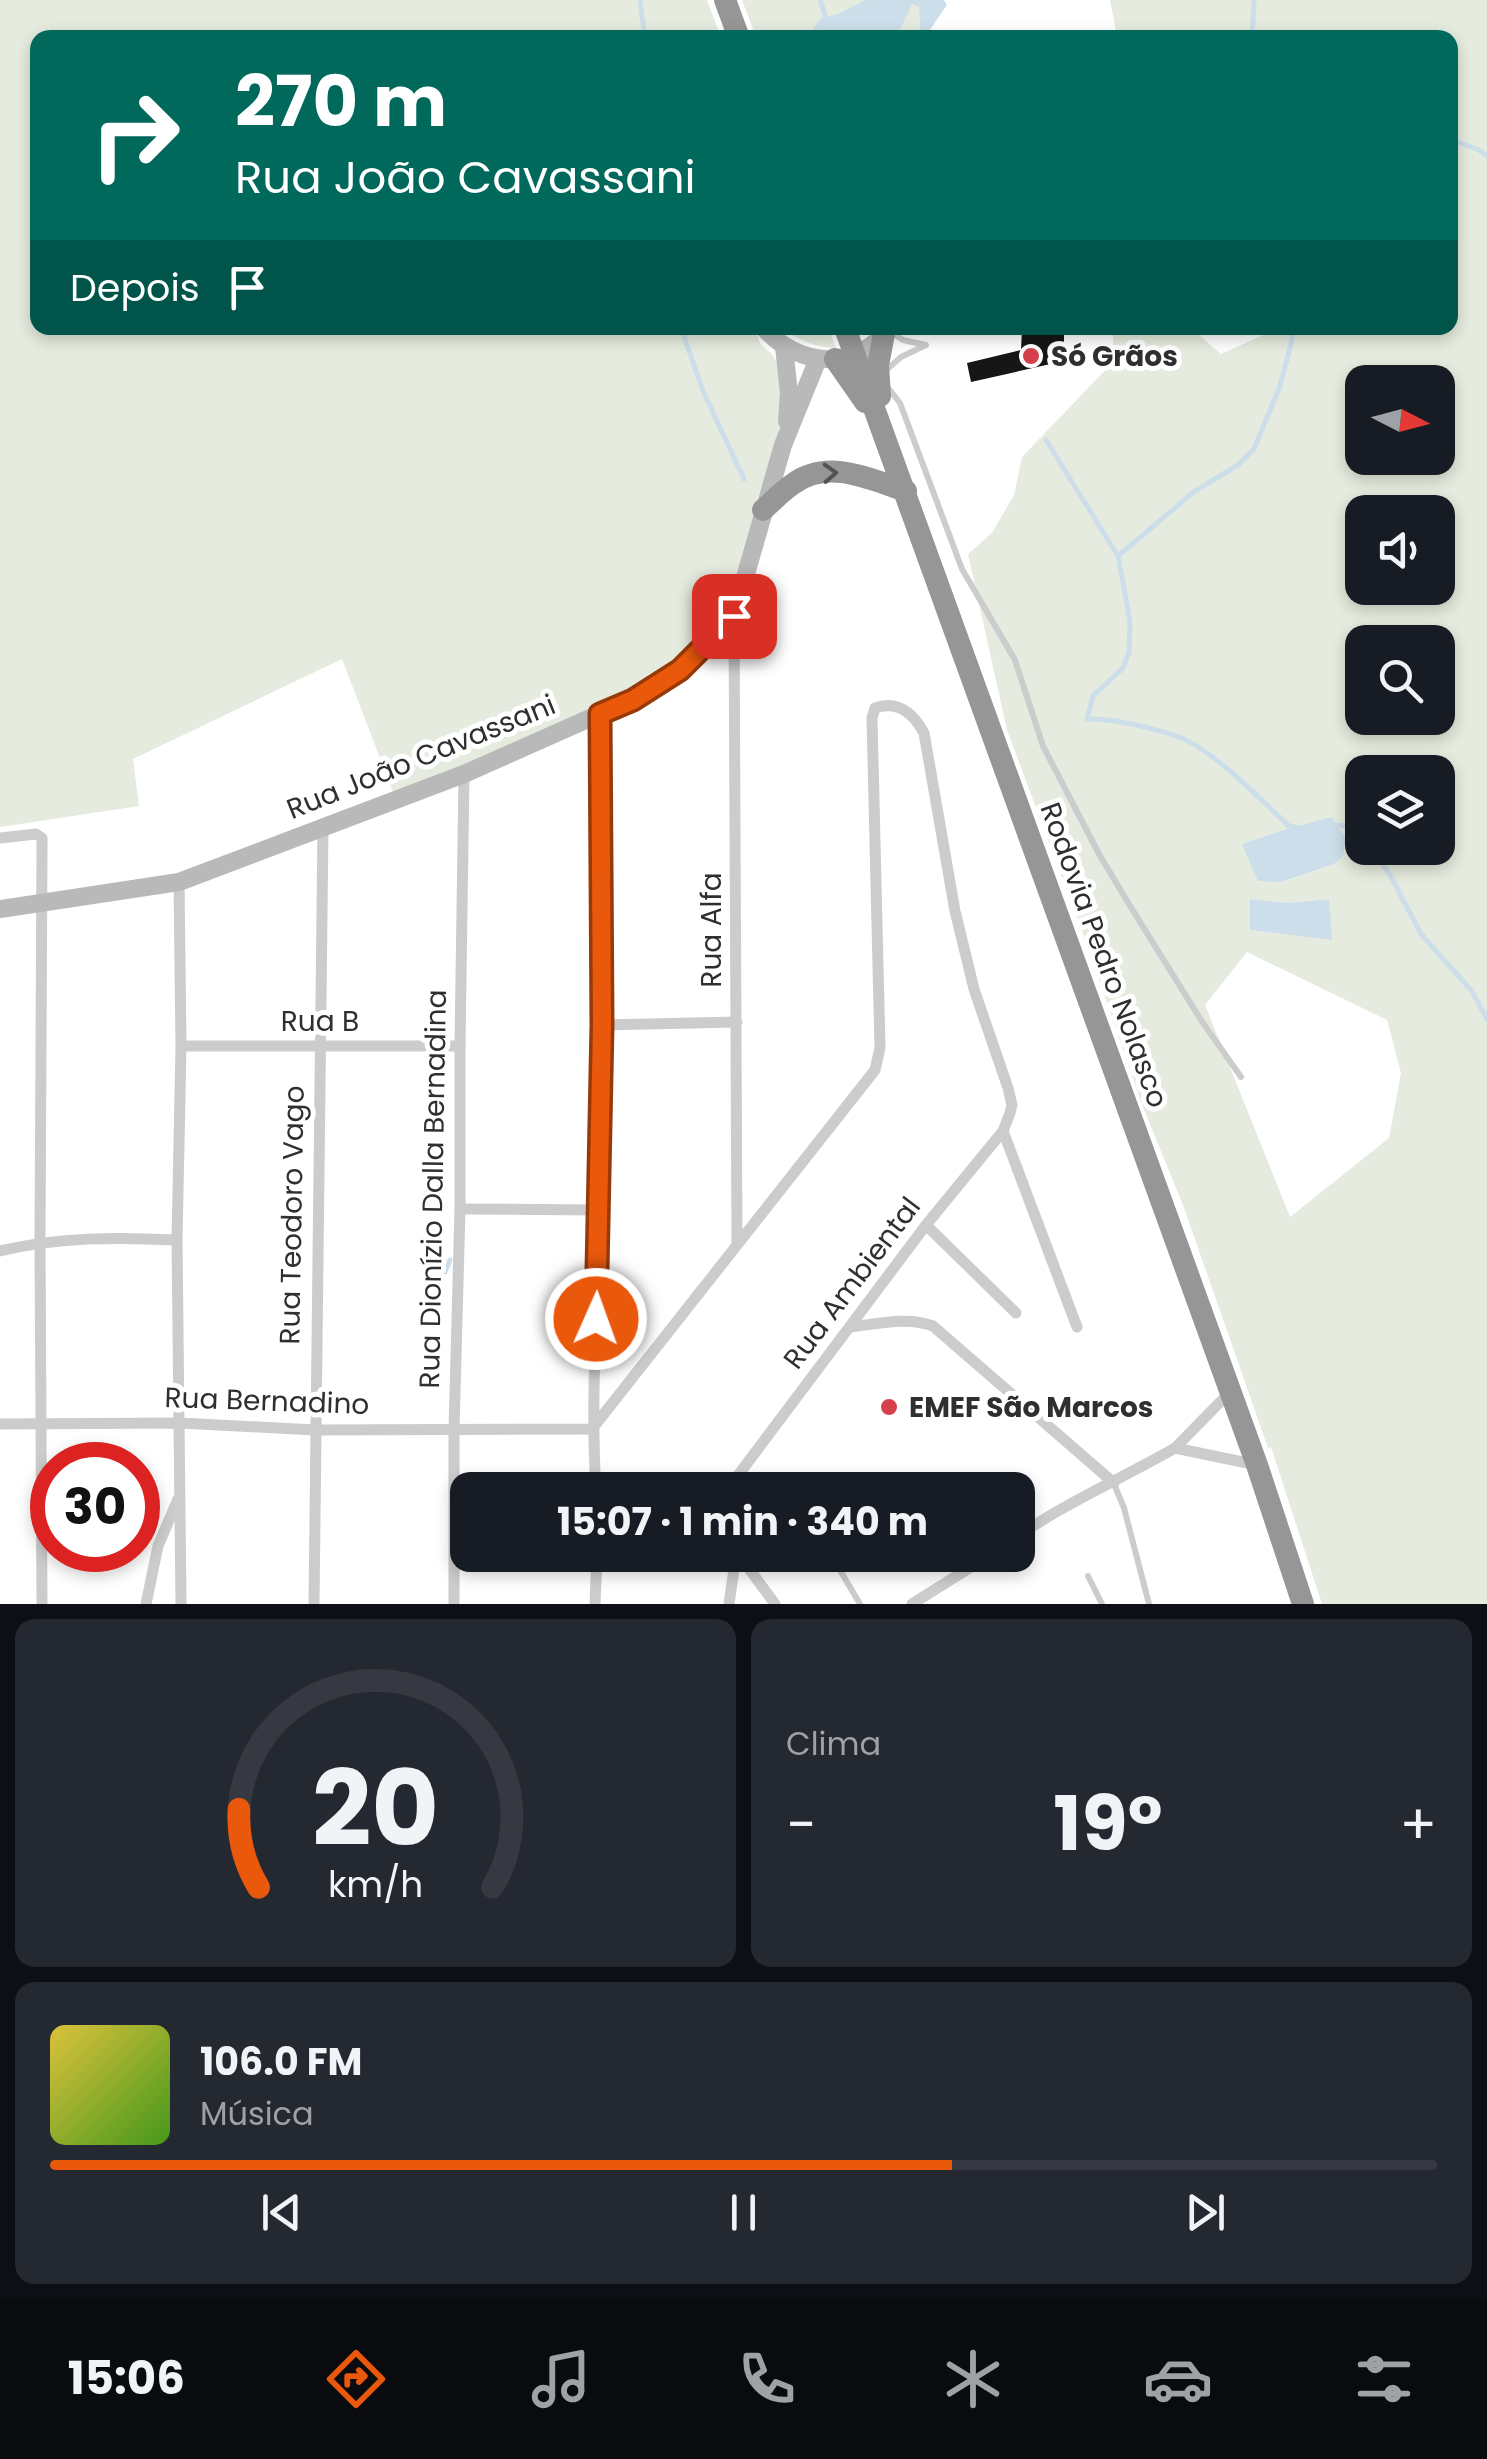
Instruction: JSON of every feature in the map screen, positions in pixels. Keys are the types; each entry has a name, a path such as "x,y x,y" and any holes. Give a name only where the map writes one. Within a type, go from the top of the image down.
{"highway":[{"path":"725,0 736,30"},
{"name":"Rodovia Pedro Nolasco","path":"844,335 836,357 882,425 1257,1466 1303,1604"},
{"path":"882,425 878,377 886,335"},
{"path":"763,510 794,482 819,472 849,472 906,492"}],"main road":[{"path":"772,335 800,355 836,357"},
{"path":"783,445 836,357 878,335"},
{"path":"783,445 789,393 784,346"},
{"name":"Rua João Cavassani","path":"0,909 180,882 464,774 646,692 680,670 734,616 783,445"}],"street":[{"name":"Rua Alfa","path":"734,616 737,1244"},
{"name":"Rua Ambiental","path":"737,1244 878,1062 872,718 875,708 895,706 910,712 924,732 962,940 1012,1104 1003,1131 926,1225 740,1472"},
{"path":"595,1472 592,1429 602,1025 600,714"},
{"name":"Rua Dionízio Dalla Bernadina","path":"454,1604 464,774"},
{"name":"Rua Teodoro Vago","path":"314,1604 323,827"},
{"path":"0,838 36,834 42,838 42,1604"},
{"path":"180,882 177,1240 181,1604"},
{"path":"602,1025 737,1022"},
{"name":"Rua B","path":"181,1046 460,1046"},
{"path":"1003,1131 1077,1328"},
{"path":"460,1210 600,1210"},
{"path":"926,1225 1016,1313"},
{"path":"0,1250 105,1237 177,1240"},
{"path":"592,1429 737,1244"},
{"path":"850,1327 906,1321 934,1326 1114,1483"},
{"path":"1035,1524 1175,1448 1230,1392"},
{"name":"Rua Bernadino","path":"0,1424 180,1423 315,1430 592,1429"},
{"path":"1175,1448 1257,1466"},
{"path":"146,1604 158,1546 180,1495"},
{"path":"595,1604 596,1572"},
{"path":"729,1604 735,1572"},
{"path":"751,1572 775,1604"},
{"path":"912,1604 963,1572"}],"lane":[{"path":"895,335 926,344 901,357 878,377 900,402 962,570 1015,660 1044,746 1099,854 1240,1078"},
{"path":"1114,1483 1149,1604"},
{"path":"841,1572 860,1604"},
{"path":"1088,1576 1102,1604"}],"shaded area":[{"path":"0,0 707,0 718,30 30,30 30,335 757,335 782,370 785,406 774,460 735,589 703,642 668,674 397,802 342,659 133,759 139,806 0,827"},
{"path":"742,0 865,0 821,19 813,30 753,30"},
{"path":"1110,0 1487,0 1487,1604 1322,1604 1271,1447 1268,1448 1183,1205 1143,1107 1007,730 968,554 992,533 1014,495 1022,457 1113,362 1113,335 1199,335 1221,354 1263,335 1458,335 1458,30 1116,30","holes":["1331,817 1334,864 1283,882 1242,844","1250,899 1288,903 1329,899 1331,939 1250,930","1247,952 1387,1020 1401,1073 1389,1138 1290,1217 1205,1005"]},
{"path":"911,3 919,7 920,30 900,30"},
{"path":"831,335 836,348 821,346 795,336"}],"water":[{"path":"865,0 944,0 947,5 930,30 920,30 919,7 912,4 900,30 812,30 821,18"},
{"path":"1331,817 1345,837 1343,856 1334,864 1282,882 1258,881 1242,844"},
{"path":"1250,899 1288,903 1329,899 1332,940 1250,930"}],"building":[{"name":"Só Grãos","path":"1022,335 1064,335 1064,361 971,382 967,363 1021,350"}],"waterway":[{"path":"640,0 644,30"},
{"path":"820,0 827,21"},
{"path":"1252,30 1254,0"},
{"path":"1458,142 1487,156"},
{"path":"683,335 703,391 744,479"},
{"path":"1118,556 1195,491 1238,465 1254,449 1280,386 1292,335"},
{"path":"1046,440 1118,556 1130,621 1129,652 1123,668 1093,696 1087,719 1146,727 1190,742 1224,766 1289,826 1298,828"},
{"path":"1334,825 1345,826"},
{"path":"1383,865 1421,934 1471,990 1487,1019"},
{"path":"445,1272 450,1260"}],"place":[{"name":"Só Grãos","path":"1031,356"},
{"name":"EMEF São Marcos","path":"889,1407"}],"route":[{"path":"596,1319 602,1025 600,714 633,700 680,670 734,616"}]}
